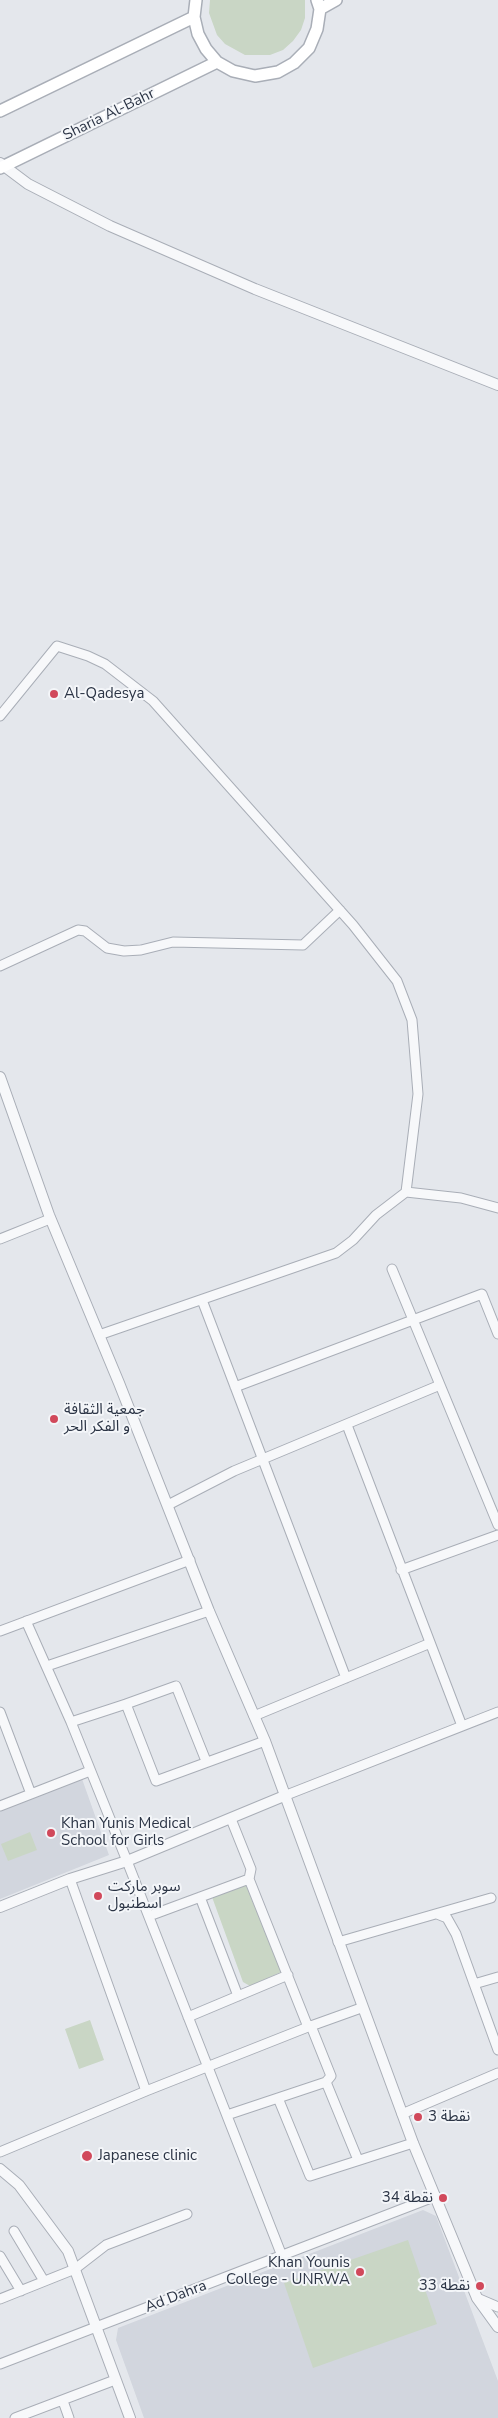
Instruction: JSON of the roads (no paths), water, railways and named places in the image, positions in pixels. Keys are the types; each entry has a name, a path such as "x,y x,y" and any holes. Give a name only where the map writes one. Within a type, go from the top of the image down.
{"main road":[{"path":"196,0 194,17 198,34 206,49 217,62 235,72 256,76 278,72 294,63 309,48 317,29 318,4 336,0"},
{"path":"0,111 194,17"},
{"name":"Sharia Al-Bahr","path":"1,166 217,62"}],"street":[{"path":"1,166 28,184 119,230 255,289 498,385"},
{"path":"0,716 57,646 88,656 105,664 153,701 340,910 397,981 412,1020 418,1094 406,1192"},
{"path":"0,966 78,930 85,931 107,948 124,951 141,950 173,942 302,945 340,910"},
{"path":"0,1077 50,1219 168,1505 209,1611 265,1741 413,2143 477,2298 498,2328"},
{"path":"99,1335 336,1254 353,1240 376,1215 406,1192 461,1198 498,1208"},
{"path":"0,1239 50,1219"},
{"path":"392,1268 498,1525"},
{"path":"235,1387 482,1294 498,1334"},
{"path":"202,1300 346,1678"},
{"path":"168,1505 262,1459 440,1385"},
{"path":"347,1425 462,1726"},
{"path":"401,1570 498,1535"},
{"path":"0,1631 190,1560"},
{"path":"47,1666 209,1611"},
{"path":"26,1621 71,1722 282,2256"},
{"path":"254,1716 428,1644"},
{"path":"71,1722 176,1686 206,1761"},
{"path":"126,1704 156,1781 206,1761 265,1741"},
{"path":"0,1712 31,1794"},
{"path":"0,1907 70,1879 127,1861 284,1796 498,1712"},
{"path":"0,1806 90,1771"},
{"path":"227,2115 326,2082 331,2076 249,1879 251,1869 232,1819"},
{"path":"70,1879 146,2091"},
{"path":"149,1916 249,1879"},
{"path":"200,1897 238,1996"},
{"path":"338,1942 491,1898"},
{"path":"437,1914 448,1918 456,1934 498,2050"},
{"path":"188,2017 288,1975"},
{"path":"474,1984 498,1977"},
{"path":"0,2152 146,2091 310,2026 362,2008"},
{"path":"402,2114 498,2073"},
{"path":"326,2082 358,2160"},
{"path":"278,2098 310,2176 413,2143"},
{"path":"0,2169 20,2185 68,2251 130,2418"},
{"name":"Ad Dahra","path":"0,2364 436,2196"},
{"path":"0,2299 75,2269 106,2245 187,2214"},
{"path":"14,2231 44,2281"},
{"path":"0,2256 21,2291"},
{"path":"477,2298 498,2307"},
{"path":"15,2418 115,2380"},
{"path":"63,2401 69,2418"}],"place":[{"name":"Al-Qadesya","path":"54,694"},
{"name":"جمعية الثقافة و الفكر الحر","path":"54,1419"},
{"name":"Khan Yunis Medical School for Girls","path":"51,1833"},
{"name":"سوبر ماركت اسطنبول","path":"98,1896"},
{"name":"نقطة 3","path":"418,2117"},
{"name":"Japanese clinic","path":"87,2156"},
{"name":"نقطة 34","path":"443,2198"},
{"name":"Khan Younis College - UNRWA","path":"360,2272"},
{"name":"نقطة 33","path":"480,2286"}]}
